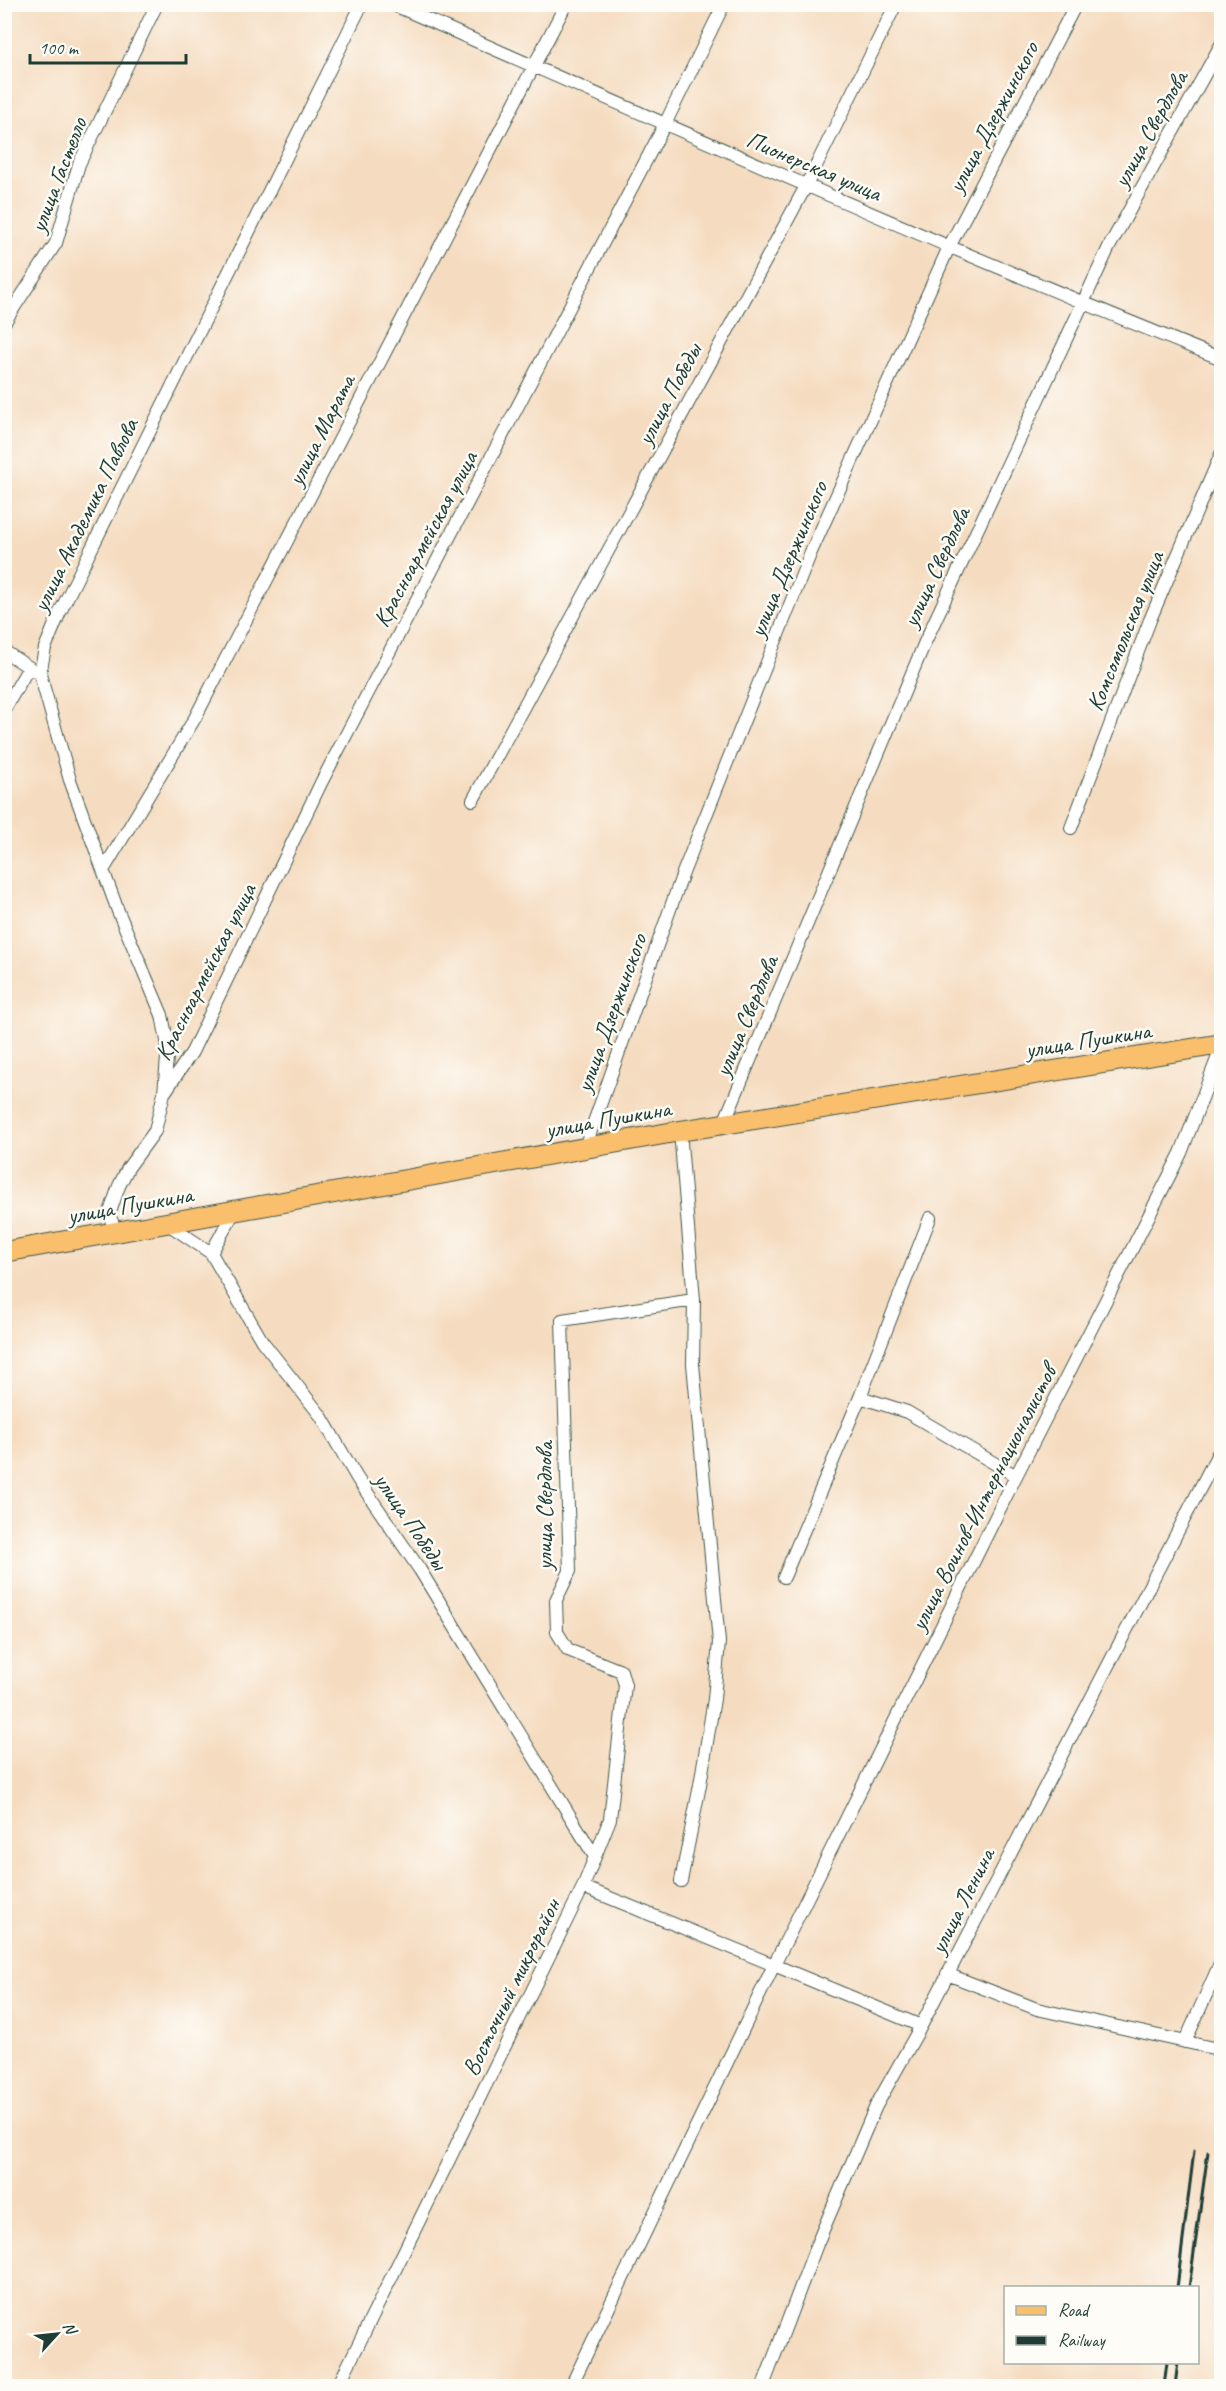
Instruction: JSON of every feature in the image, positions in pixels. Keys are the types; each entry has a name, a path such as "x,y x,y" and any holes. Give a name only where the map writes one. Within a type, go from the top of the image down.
{"main road":[{"name":"улица Пушкина","path":"4,1252 680,1131 1221,1045"}],"street":[{"name":"улица Гастелло","path":"4,322 56,243 79,164 157,4"},
{"name":"улица Академика Павлова","path":"117,1233 110,1215 119,1186 128,1168 155,1131 164,1093 168,1046 162,1015 118,911 70,780 34,671 60,612 362,4"},
{"name":"Пионерская улица","path":"392,4 806,186 1083,304 1221,359"},
{"name":"улица Марата","path":"104,869 195,718 566,4"},
{"name":"Красноармейская улица","path":"164,1093 192,1052 321,783 665,124 724,4"},
{"name":"улица Победы","path":"473,800 806,186 896,4"},
{"name":"улица Дзержинского","path":"584,1150 683,873 811,552 949,247 1076,4"},
{"name":"улица Свердлова","path":"723,1125 925,642 1109,247 1221,43"},
{"name":"Комсомольская улица","path":"1071,828 1150,620 1221,452"},
{"path":"4,651 34,671 4,710"},
{"name":"улица Воинов-Интернационалистов","path":"774,1965 1016,1476 1181,1152 1221,1045"},
{"path":"680,1131 694,1300 693,1364 719,1642 714,1699 681,1881"},
{"path":"168,1224 212,1254 234,1212"},
{"path":"784,1577 860,1397 930,1218"},
{"name":"улица Победы","path":"212,1254 262,1341 321,1416 357,1478 420,1570 595,1857"},
{"name":"улица Свердлова","path":"583,1887 610,1819 625,1685 621,1671 568,1650 557,1632 556,1600 570,1571 562,1320 694,1300"},
{"path":"860,1397 908,1412 1016,1476"},
{"name":"улица Ленина","path":"764,2386 817,2244 876,2106 921,2026 1221,1446"},
{"name":"Восточный микрорайон","path":"338,2386 583,1887 921,2026"},
{"path":"1185,2042 1221,1959"},
{"path":"571,2386 774,1965"},
{"path":"947,1974 1037,2009 1221,2050"}],"railway":[{"path":"1177,2286 1194,2151"},
{"path":"1189,2286 1208,2152"},
{"path":"1164,2386 1167,2364"},
{"path":"1175,2386 1178,2364"}]}
